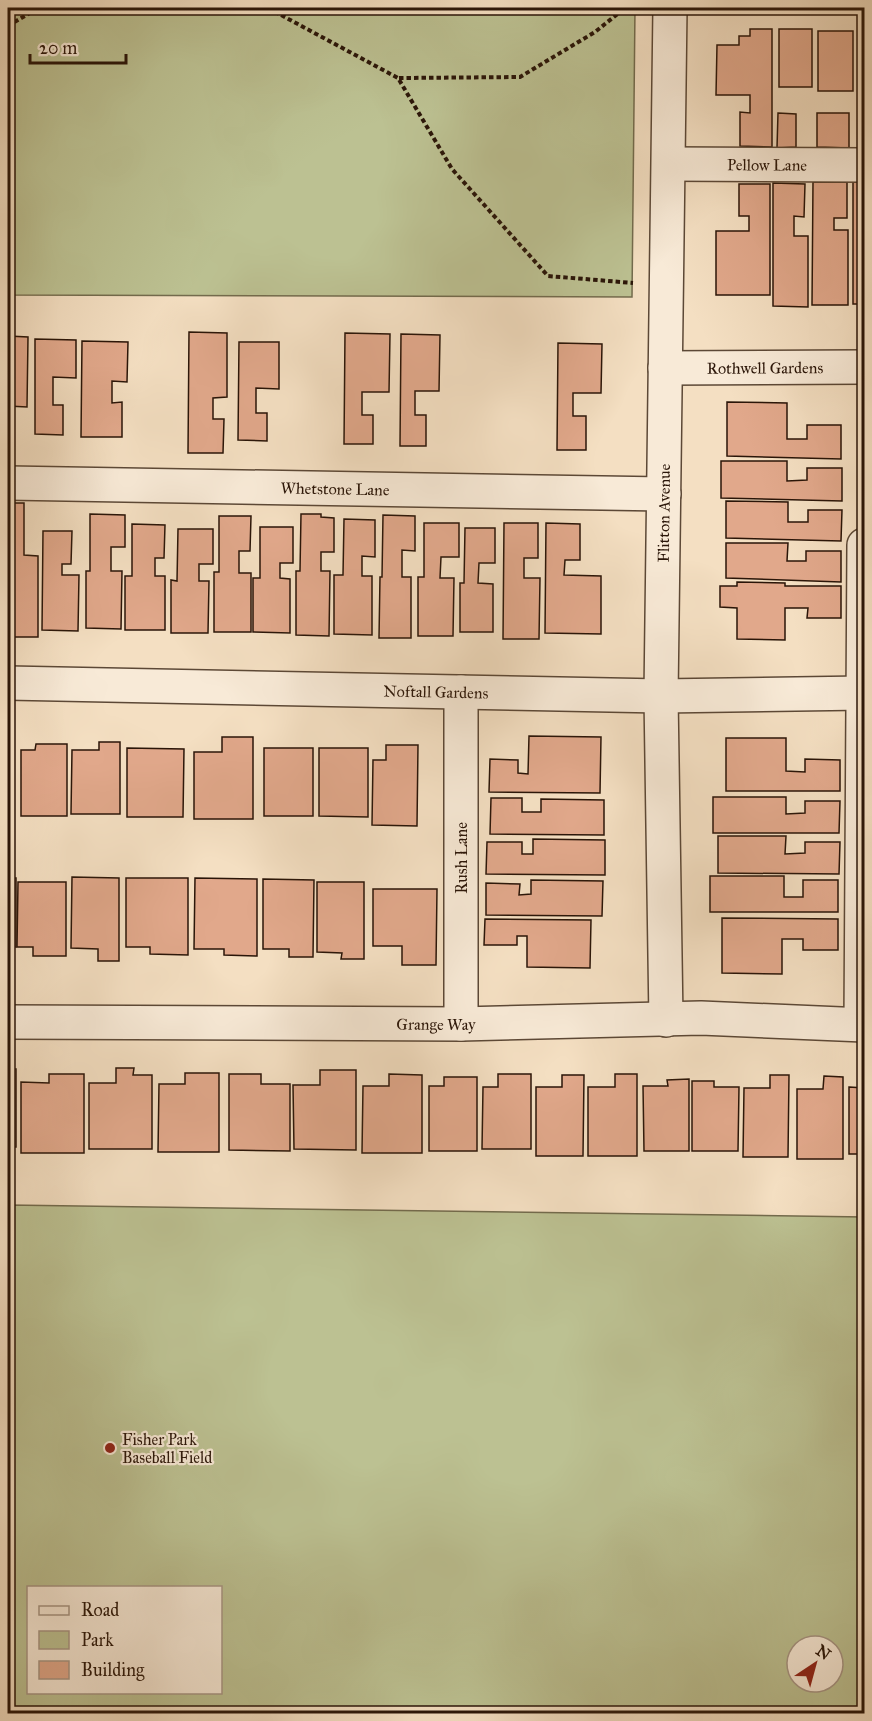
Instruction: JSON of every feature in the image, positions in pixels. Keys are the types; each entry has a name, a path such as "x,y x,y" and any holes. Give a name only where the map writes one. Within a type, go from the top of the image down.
{"street":[{"name":"Flitton Avenue","path":"666,1020 661,696 670,8"},
{"name":"Pellow Lane","path":"669,164 864,165"},
{"name":"Rothwell Gardens","path":"665,368 864,367"},
{"name":"Whetstone Lane","path":"8,483 664,494"},
{"path":"863,1025 864,545"},
{"name":"Noftall Gardens","path":"8,683 661,696 864,693"},
{"name":"Rush Lane","path":"461,692 461,1024"},
{"name":"Grange Way","path":"8,1022 461,1024 701,1018 863,1025"}],"path":[{"path":"8,26 39,8"},
{"path":"268,8 398,78 520,77 595,32 625,8"},
{"path":"398,78 452,170 548,276 667,286"}],"green space":[{"path":"8,8 635,8 632,297 8,295"},
{"path":"8,1205 864,1217 864,1713 8,1713"}],"building":[{"path":"750,29 772,29 772,147 740,146 740,112 750,113 750,95 716,95 717,45 739,45 739,36 750,36"},
{"path":"779,29 812,29 812,87 779,87"},
{"path":"859,30 864,30 864,97 858,97"},
{"path":"818,31 853,31 853,91 818,91"},
{"path":"778,113 796,114 796,147 777,148"},
{"path":"817,113 849,113 849,148 817,147"},
{"path":"858,113 864,114 864,147 858,147"},
{"path":"813,182 847,182 847,218 834,218 834,230 848,230 848,305 812,305"},
{"path":"853,182 864,182 864,304 853,304"},
{"path":"773,183 805,184 804,217 794,216 794,236 808,236 808,307 773,306"},
{"path":"739,184 770,184 770,295 716,295 716,231 749,231 749,216 739,216"},
{"path":"189,332 227,333 227,397 213,398 213,419 224,419 223,453 188,453"},
{"path":"345,333 390,334 389,392 362,392 362,415 373,415 373,444 344,444"},
{"path":"401,334 440,335 439,391 415,391 415,415 426,415 426,446 400,446"},
{"path":"8,336 28,337 27,407 8,406"},
{"path":"35,339 76,340 76,378 53,377 53,405 63,405 63,435 35,434"},
{"path":"82,341 128,342 127,382 112,381 112,403 122,402 122,437 81,437"},
{"path":"239,342 279,342 279,389 256,388 256,413 267,413 267,441 238,440"},
{"path":"558,343 602,344 601,393 573,393 573,416 586,416 586,450 557,450"},
{"path":"727,402 787,403 787,439 807,439 807,425 841,425 841,459 727,456"},
{"path":"8,422 11,422 10,448 8,448"},
{"path":"721,461 787,461 787,481 807,480 807,468 842,468 842,501 721,498"},
{"path":"726,501 788,502 788,522 808,522 808,510 842,510 841,541 726,538"},
{"path":"8,503 24,503 24,555 38,556 38,637 8,637"},
{"path":"90,514 125,515 125,547 111,547 111,571 122,571 121,629 86,628 86,571 90,571"},
{"path":"301,514 321,514 321,517 334,518 334,552 321,552 321,571 330,571 329,636 296,635 296,571 300,571"},
{"path":"383,515 415,516 415,551 402,550 402,577 411,577 411,638 379,638"},
{"path":"219,516 251,516 250,551 239,551 239,573 251,573 251,632 214,632 214,572 219,572"},
{"path":"344,519 375,520 375,557 362,556 362,576 372,576 372,635 334,634 334,575 343,575"},
{"path":"424,523 459,523 459,557 441,557 440,578 454,578 453,636 418,636 418,577 424,577"},
{"path":"504,523 538,523 538,558 524,558 524,578 540,578 539,639 503,639"},
{"path":"546,523 580,524 580,560 565,560 564,575 601,576 601,634 545,633"},
{"path":"132,524 165,525 164,558 155,558 155,576 165,576 165,630 125,630 125,576 132,576"},
{"path":"260,527 293,527 293,563 280,563 280,578 290,579 290,633 253,632 253,578 260,578"},
{"path":"465,528 495,528 495,563 479,563 478,583 493,584 493,632 460,632 460,583 464,583"},
{"path":"178,529 213,529 213,564 199,564 199,581 209,581 208,633 171,633 171,580 177,581"},
{"path":"43,531 72,531 71,564 62,564 62,575 79,575 78,631 42,630"},
{"path":"726,543 788,543 787,561 806,561 806,551 841,551 841,582 726,578"},
{"path":"737,582 785,583 785,586 841,586 841,618 807,618 808,608 785,608 785,640 737,639 737,608 720,607 720,586 737,586"},
{"path":"529,736 601,737 600,793 489,792 490,759 518,760 518,773 528,774"},
{"path":"222,737 253,737 253,819 194,819 194,752 222,752"},
{"path":"726,738 786,738 786,771 805,772 805,759 840,760 840,791 726,791"},
{"path":"99,742 120,742 120,814 71,814 72,750 99,750"},
{"path":"36,744 67,744 67,816 21,816 21,750 35,750"},
{"path":"386,745 418,745 417,826 372,825 373,760 386,760"},
{"path":"127,748 184,749 183,817 127,817"},
{"path":"264,748 313,748 313,816 264,816"},
{"path":"319,748 368,748 368,817 319,816"},
{"path":"713,797 786,797 786,814 805,813 805,801 840,801 839,833 713,833"},
{"path":"491,798 522,798 522,812 541,812 541,799 604,800 604,835 490,834"},
{"path":"718,836 786,836 785,854 805,853 805,842 840,842 839,874 718,873"},
{"path":"533,839 605,840 605,875 486,874 487,842 522,842 522,854 533,854"},
{"path":"710,876 784,876 784,897 803,897 803,880 838,880 838,912 710,912"},
{"path":"72,877 119,878 119,961 98,961 98,949 71,948"},
{"path":"8,878 16,878 16,947 8,947"},
{"path":"126,878 188,878 188,955 150,954 150,947 126,947"},
{"path":"195,878 257,879 257,956 224,955 224,949 194,949"},
{"path":"263,879 314,880 313,957 289,957 289,949 263,949"},
{"path":"531,880 603,881 602,916 486,915 486,883 520,884 519,895 531,894"},
{"path":"18,882 66,882 66,956 33,956 33,947 17,947"},
{"path":"317,882 364,882 364,959 341,959 342,953 317,952"},
{"path":"373,889 437,889 436,965 402,965 402,946 373,946"},
{"path":"722,918 838,919 838,950 803,950 803,939 782,939 782,974 722,973"},
{"path":"485,919 591,920 590,968 527,967 527,936 517,936 517,945 484,945"},
{"path":"116,1068 134,1068 133,1075 152,1075 152,1149 89,1149 89,1083 116,1083"},
{"path":"8,1069 16,1069 16,1147 8,1147"},
{"path":"320,1070 356,1070 356,1150 294,1149 293,1085 320,1085"},
{"path":"185,1073 219,1073 219,1152 158,1152 159,1084 185,1084"},
{"path":"49,1074 84,1074 84,1153 21,1153 21,1082 49,1083"},
{"path":"229,1074 261,1074 261,1084 290,1084 290,1151 229,1150"},
{"path":"389,1074 422,1075 422,1153 362,1153 363,1086 389,1086"},
{"path":"498,1074 531,1074 531,1149 482,1149 483,1087 498,1087"},
{"path":"615,1074 637,1074 637,1156 588,1156 588,1087 615,1087"},
{"path":"562,1075 584,1075 583,1156 536,1156 536,1087 562,1087"},
{"path":"770,1075 789,1075 788,1157 743,1157 744,1088 770,1088"},
{"path":"824,1076 843,1077 843,1159 797,1159 797,1089 823,1089"},
{"path":"444,1077 477,1077 477,1151 429,1151 429,1086 444,1086"},
{"path":"689,1079 689,1151 644,1151 643,1086 668,1086 667,1080"},
{"path":"692,1081 714,1081 714,1087 739,1087 738,1151 692,1151"},
{"path":"849,1087 864,1088 864,1154 849,1154"}],"place":[{"name":"Fisher Park Baseball Field","path":"110,1448"}]}
